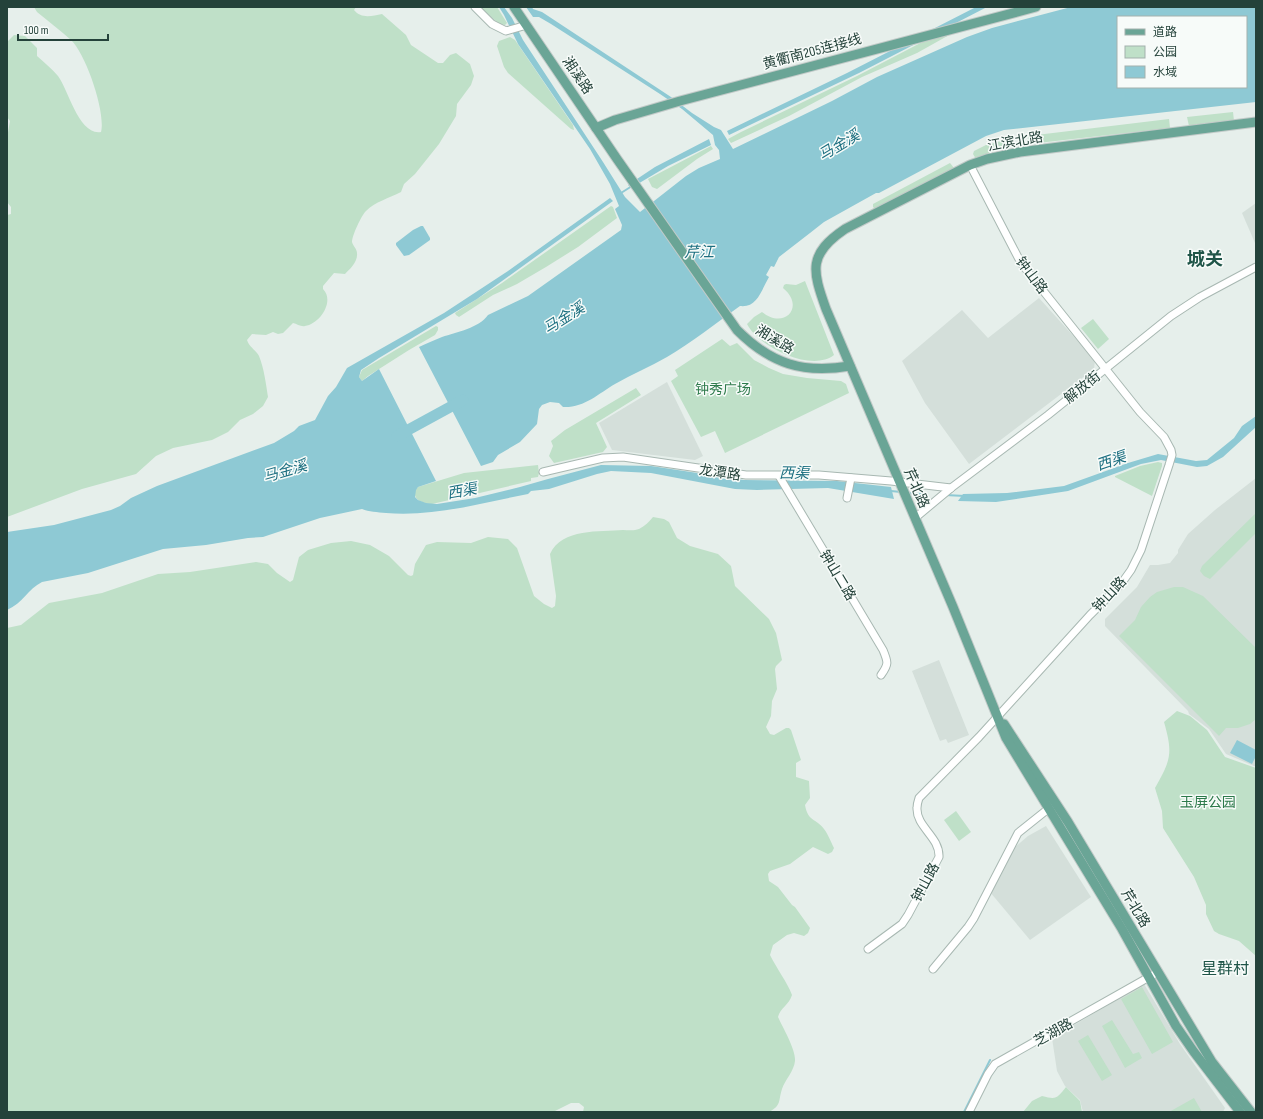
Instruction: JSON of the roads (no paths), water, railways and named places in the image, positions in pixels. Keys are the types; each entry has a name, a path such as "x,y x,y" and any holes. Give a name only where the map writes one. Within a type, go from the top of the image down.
{"main road":[{"name":"湘溪路","path":"514,7 617,159 737,330 761,350 777,360 793,366 809,369 850,366"},
{"name":"黄衢南205连接线","path":"596,128 615,120 680,101 1036,7"},
{"name":"江滨北路","path":"815,270 822,249 836,235 970,165 992,157 1020,152 1256,122"},
{"name":"芹北路","path":"815,270 822,298 1006,738 1122,930 1176,1026 1194,1052 1245,1111"},
{"name":"芹北路","path":"998,716 1068,822 1212,1062 1245,1111"}],"street":[{"path":"475,7 492,24 506,31 527,25"},
{"name":"钟山路","path":"868,949 902,924 939,857 938,848 935,842 920,821 917,808 919,798 998,716 1090,615 1121,584 1141,550 1172,455 1167,441 1140,412 1020,262 970,165"},
{"name":"解放街","path":"915,518 951,488 1048,415 1171,316 1200,297 1256,266"},
{"name":"龙潭路","path":"543,472 603,458 622,457 746,475 819,475 951,488"},
{"name":"钟山二路","path":"779,476 883,650 887,659 887,666 881,675"},
{"path":"847,498 851,478"},
{"path":"933,969 974,918 1018,833 1048,809"},
{"path":"1059,828 1068,822"},
{"name":"芝湖路","path":"969,1112 988,1074 995,1064 1158,972"}],"water":[{"name":"芹江","path":"499,7 504,7 512,18 523,40 625,197 640,212 686,176 699,168 720,159 719,150 715,145 713,135 682,109 660,94 551,24 539,17 533,17 526,7 532,7 533,9 542,12 671,97 692,113 721,130 733,149 832,101 877,77 967,37 992,28 1071,7 1256,7 1256,102 1004,130 986,136 879,193 876,193 824,222 779,257 774,267 771,266 766,275 769,277 755,301 746,306 740,306 667,357 621,380 584,403 571,407 563,407 559,403 550,402 542,405 539,409 537,424 520,442 498,455 493,462 481,466 419,347 473,326 488,315 528,296 621,230 622,225 615,209 619,206 610,184 590,149 518,44"},
{"path":"976,7 987,7 859,73 729,135 727,131 847,73"},
{"path":"709,139 711,145 668,166 631,188 628,185 655,167"},
{"path":"610,198 613,201 477,299 361,370 359,377 362,381 379,369 436,481 418,487 415,497 426,503 437,504 475,498 601,465 651,466 744,480 837,481 891,487 894,499 828,488 757,490 735,489 651,473 611,471 549,489 531,491 528,494 440,511 404,514 373,512 362,509 320,518 263,537 163,549 88,573 42,582 33,588 17,604 7,610 7,532 54,525 111,510 120,506 131,498 157,486 274,443 294,431 299,426 315,420 328,396 336,387 347,368 444,313 508,271"},
{"path":"423,226 430,240 409,255 404,256 396,243"},
{"path":"1256,416 1256,427 1223,457 1207,466 1197,467 1161,460 1141,464 1068,491 996,502 958,501 963,494 1007,493 1064,486 1158,454 1196,461 1207,460 1234,438 1242,426"},
{"path":"1237,740 1256,750 1256,756 1252,764 1230,753"}],"waterway":[{"path":"621,193 632,186"},
{"name":"马金溪","path":"397,436 463,400"},
{"name":"西渠","path":"891,491 901,492"},
{"name":"西渠","path":"907,493 921,494"},
{"name":"西渠","path":"945,495 965,496"},
{"path":"964,1112 990,1060"}],"district":[{"name":"城关","path":"1205,259"},
{"name":"星群村","path":"1225,968"}],"park label":[{"name":"钟秀广场","path":"723,389"},
{"name":"玉屏公园","path":"1208,802"}]}
